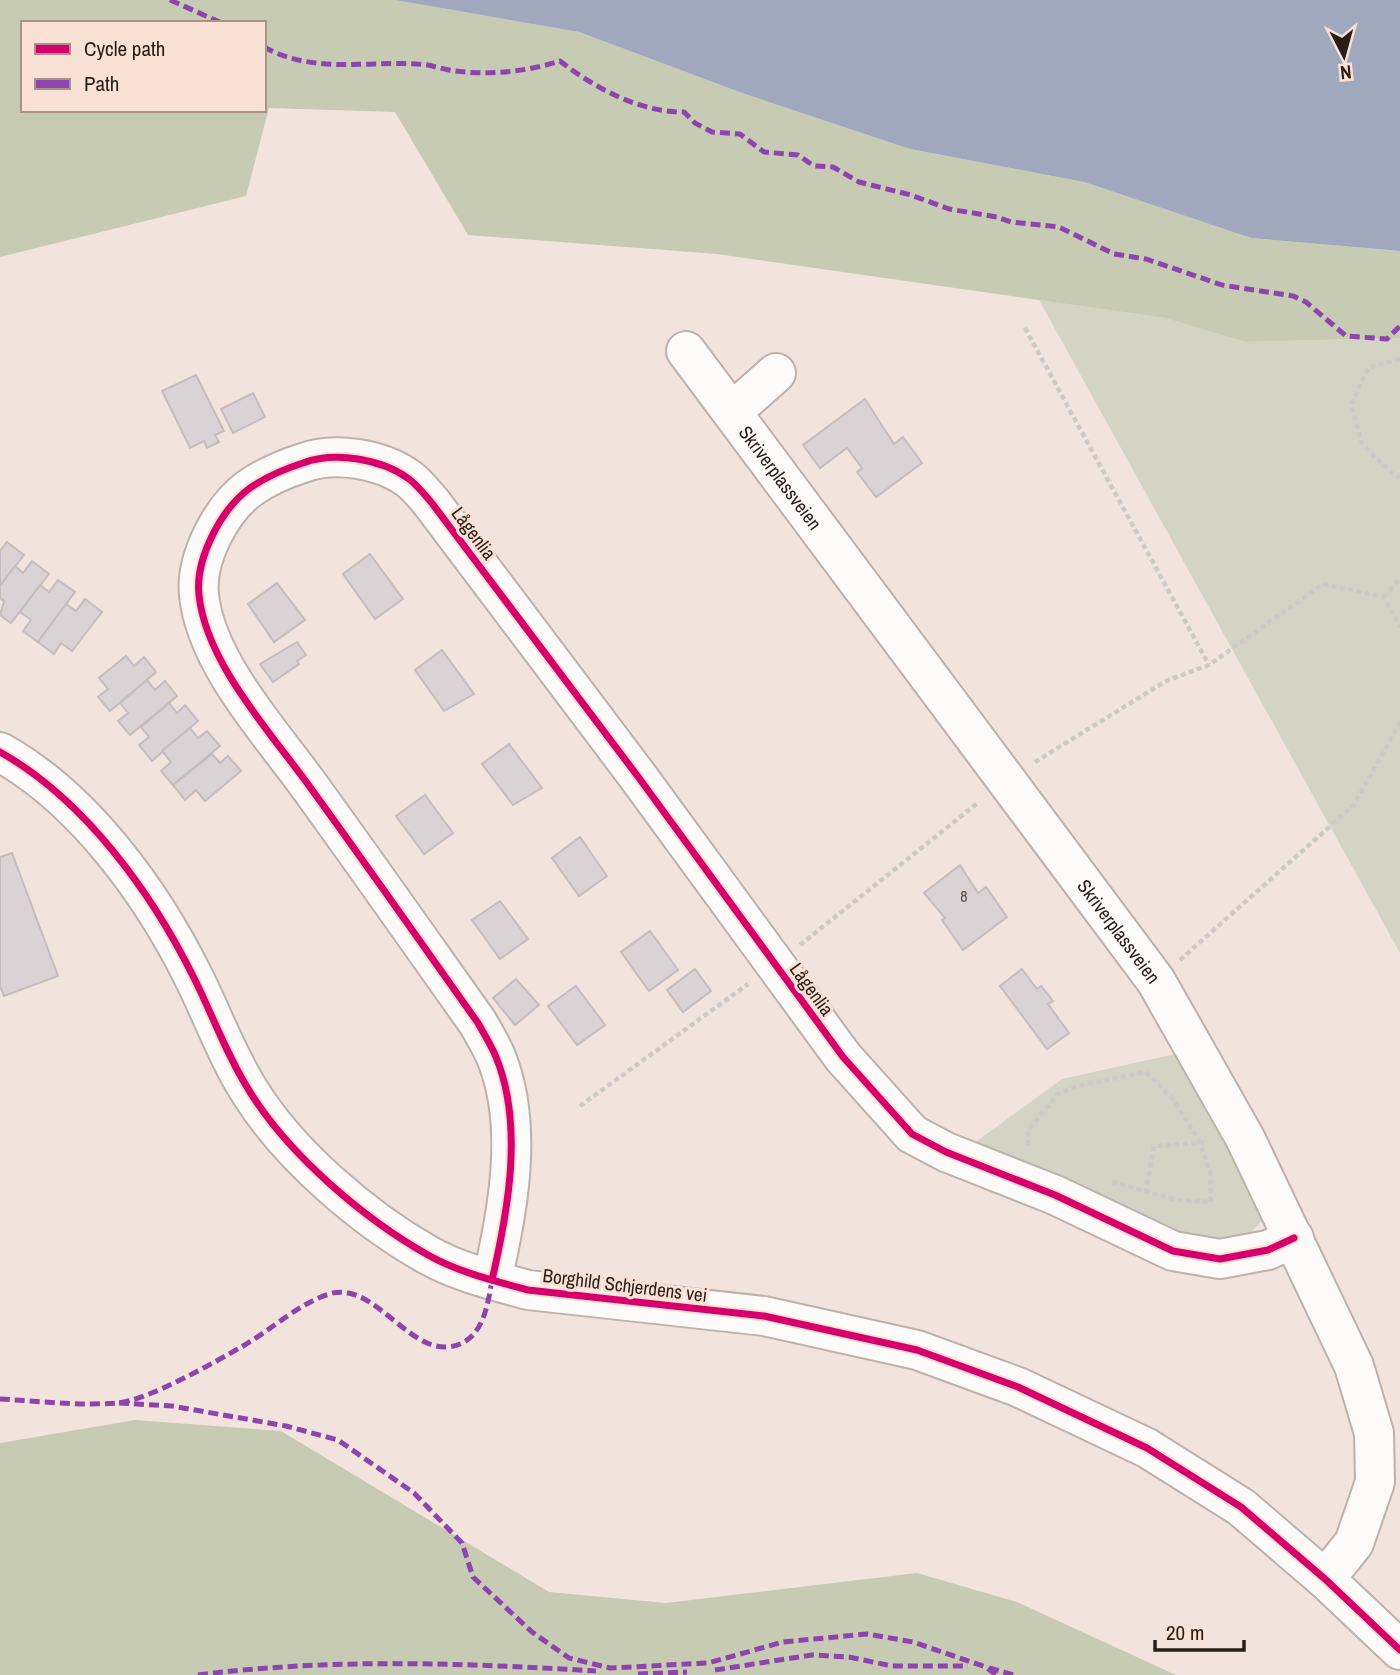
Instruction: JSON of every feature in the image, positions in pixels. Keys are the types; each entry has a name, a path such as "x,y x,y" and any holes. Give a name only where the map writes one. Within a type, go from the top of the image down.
{"street":[{"name":"Skriverplassveien","path":"686,351 1156,981 1245,1138 1354,1366 1374,1433 1375,1482 1354,1543 1325,1579"},
{"path":"732,412 776,373"},
{"name":"Lågenlia","path":"492,1280 505,1226 510,1144 506,1100 496,1058 478,1023 271,731 227,676 210,638 199,595 200,571 209,544 224,518 248,489 278,472 308,461 344,458 379,462 410,479 431,502 639,778 843,1057 912,1134 946,1152 1055,1195 1174,1251 1220,1259 1268,1250 1294,1238"},
{"name":"Borghild Schjerdens vei","path":"0,752 52,790 119,856 157,909 251,1094 297,1151 393,1234 431,1257 492,1280 552,1293 764,1316 916,1350 1018,1387 1147,1448 1241,1507 1325,1579 1400,1650"}],"path":[{"path":"1025,328 1209,665"},
{"path":"1400,359 1368,368 1351,405 1362,444 1395,476 1400,477"},
{"path":"1384,597 1400,578"},
{"path":"1156,981 1354,805 1400,722"},
{"path":"1028,1145 1028,1130 1058,1094 1077,1086 1146,1072 1174,1100 1200,1143 1210,1172 1211,1202 1177,1200 1099,1176"},
{"path":"1146,1192 1154,1146 1200,1143 1231,1136 1245,1138"},
{"path":"1015,1144 1040,1150"}],"shaded area":[{"path":"1039,300 1165,318 1245,342 1400,338 1400,953"},
{"path":"1184,1052 1264,1217 1254,1230 1241,1239 1230,1242 1209,1241 1180,1232 1105,1203 974,1143 1062,1079"}],"green space":[{"path":"0,0 395,0 579,32 742,93 910,149 1084,182 1251,238 1400,251 1400,338 1245,342 1165,318 717,254 468,235 395,112 269,108 246,196 0,257"},
{"path":"135,1420 281,1431 549,1592 666,1603 917,1573 1017,1602 1176,1675 0,1675 0,1443"}],"water":[{"path":"395,0 1400,0 1400,251 1251,238 1084,182 910,149 742,93 579,32"}],"building":[{"path":"196,375 224,431 215,435 219,442 207,448 204,441 190,448 162,391"},
{"path":"253,393 265,417 233,433 221,409"},
{"path":"865,399 894,444 903,437 922,463 876,497 857,472 862,468 847,448 820,468 803,445"},
{"path":"7,542 24,555 0,586 0,551"},
{"path":"370,554 403,599 375,619 343,574"},
{"path":"32,561 49,574 11,623 0,615 4,601 0,598 0,586 15,566 23,573"},
{"path":"58,580 75,592 38,642 23,631 31,620 20,612 40,585 49,592"},
{"path":"277,583 305,620 274,642 248,604"},
{"path":"85,599 102,612 72,651 61,643 54,654 38,642 66,604 76,611"},
{"path":"297,642 306,655 297,661 299,664 273,682 260,664"},
{"path":"442,650 474,694 444,711 415,670"},
{"path":"126,656 134,666 144,657 156,672 110,711 98,697 108,689 99,678"},
{"path":"147,680 155,690 165,681 177,696 130,735 118,721 128,713 120,703"},
{"path":"169,703 177,713 185,705 198,721 152,761 139,745 149,737 141,727"},
{"path":"190,728 198,738 207,731 220,746 173,785 161,771 171,762 162,751"},
{"path":"509,744 542,788 513,805 482,764"},
{"path":"212,754 220,763 228,756 241,771 205,801 196,790 185,800 173,785"},
{"path":"425,795 453,833 424,854 396,816"},
{"path":"580,837 607,876 579,896 552,858"},
{"path":"12,853 58,976 4,996 0,986 0,857"},
{"path":"960,865 978,893 986,887 1007,917 963,950 942,920 945,918 924,893"},
{"path":"500,901 528,939 500,959 472,920"},
{"path":"650,931 678,970 649,991 621,952"},
{"path":"695,969 711,991 683,1012 667,990"},
{"path":"1022,969 1037,989 1041,986 1053,1001 1048,1004 1069,1033 1047,1049 1000,986"},
{"path":"516,979 539,1005 515,1025 493,998"},
{"path":"576,986 605,1025 577,1045 548,1006"}],"marked path":[{"path":"170,0 217,21"},
{"path":"266,48 301,61 421,64 477,73 533,68 560,61 618,97 651,108 684,112 695,123 712,132 740,134 764,152 798,155 814,166 833,167 859,182 911,195 949,209 1011,222 1059,227 1114,254 1146,259 1222,285 1293,296 1306,302 1346,336 1387,339 1400,326"},
{"path":"0,1399 88,1404 117,1403 146,1395 198,1371 253,1340 306,1304 329,1294 346,1293 363,1298 426,1343 443,1347 460,1344 475,1333 480,1325 492,1280"},
{"path":"119,1403 172,1406 286,1426 338,1440 414,1493 462,1543 473,1577 532,1632 569,1658 610,1668 708,1663 783,1642 867,1634 913,1642 986,1667 996,1675"},
{"path":"715,1670 812,1655 849,1657 892,1666 968,1666"},
{"path":"198,1675 347,1664 496,1666 596,1671"},
{"path":"989,1668 1014,1675"},
{"path":"638,1674 687,1672"}],"cycle path":[{"path":"492,1280 508,1197 511,1139 505,1083 496,1057 478,1023 228,674 204,621 199,595 201,566 220,522 239,497 256,484 296,465 316,459 358,459 386,466 412,481 431,502 639,778 843,1057 912,1134 946,1152 1055,1195 1173,1251 1220,1259 1268,1250 1294,1238"},
{"path":"0,752 60,795 113,851 136,882 177,946 250,1092 285,1139 330,1184 404,1240 452,1266 528,1290 764,1316 917,1350 1018,1387 1147,1448 1241,1507 1325,1579 1400,1650"}]}
